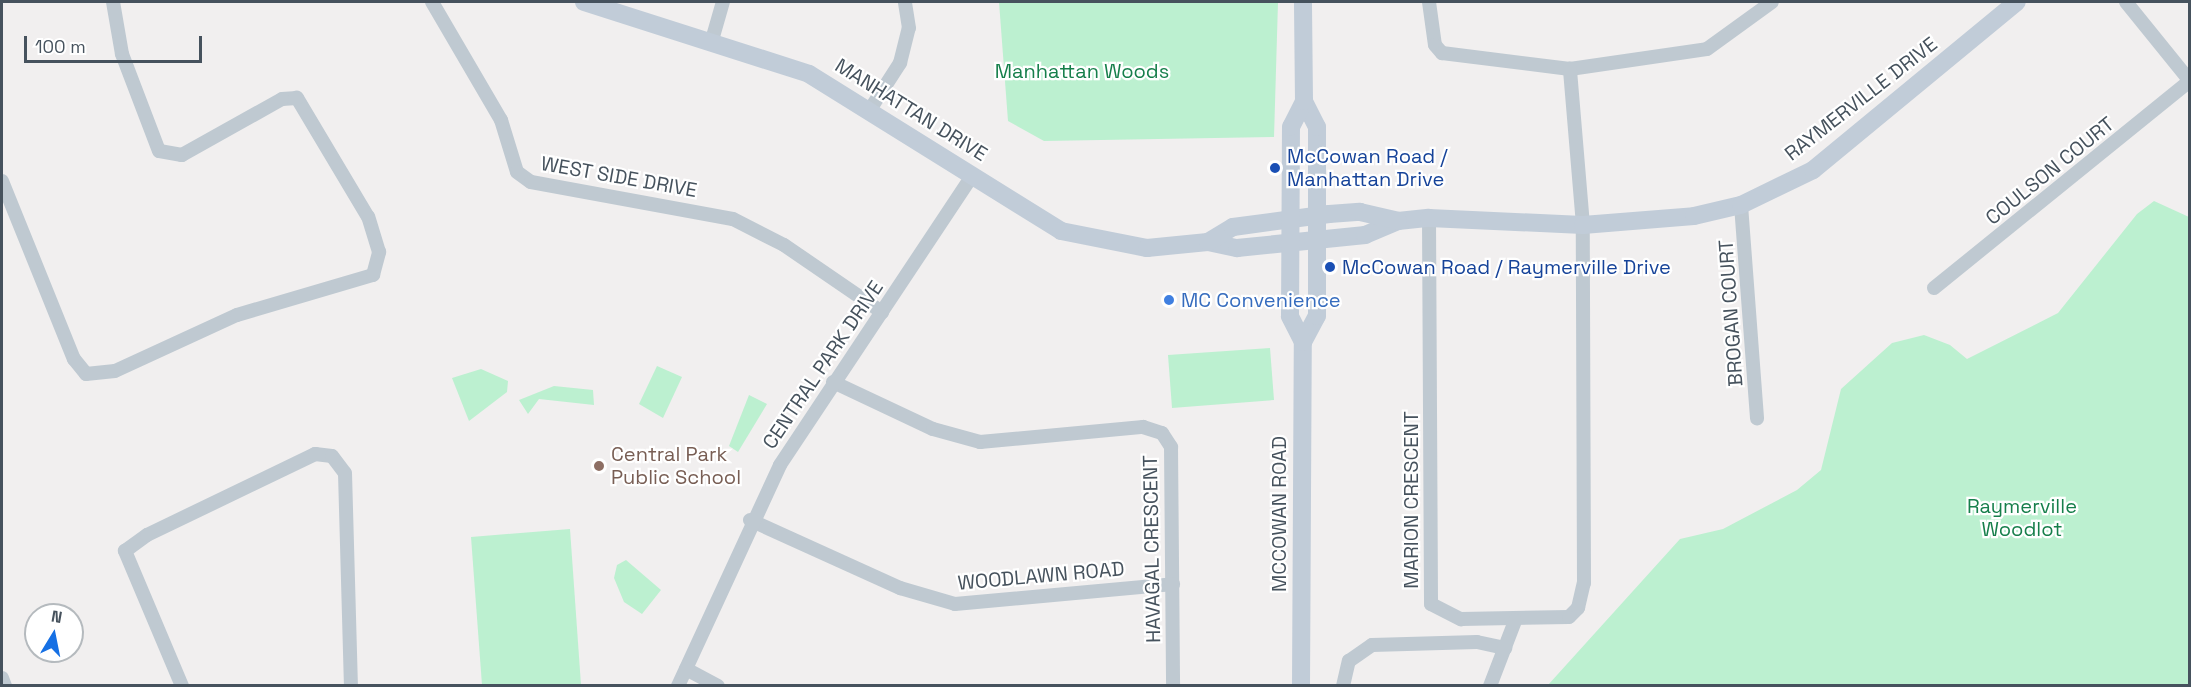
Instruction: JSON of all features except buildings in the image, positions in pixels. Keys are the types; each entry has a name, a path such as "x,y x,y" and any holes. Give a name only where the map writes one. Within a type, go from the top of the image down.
{"street":[{"path":"2,181 74,359 86,374 116,371 237,315 373,275 379,252 368,217 297,98 282,99 182,155 159,151 122,54 113,2"},
{"name":"WEST SIDE DRIVE","path":"432,2 501,120 517,172 531,182 733,219 784,245 882,312"},
{"name":"MANHATTAN DRIVE","path":"584,2 712,40 809,74 871,108 1030,214 1085,239 1147,248 1208,242 1237,248 1292,240"},
{"path":"712,40 723,2"},
{"path":"871,108 903,55 909,28 906,2"},
{"name":"MCCOWAN ROAD","path":"1303,2 1304,101 1317,127 1317,316 1303,342"},
{"path":"1429,2 1435,45 1442,53 1570,69 1707,49 1772,2"},
{"name":"RAYMERVILLE DRIVE","path":"1317,216 1360,212 1398,221 1430,218 1583,225 1694,216 1741,205 1813,170 2017,2"},
{"path":"2126,2 2190,81"},
{"name":"MARION CRESCENT","path":"1430,218 1431,604 1461,619 1515,621 1569,617 1578,608 1584,583 1583,225 1570,69"},
{"name":"COULSON COURT","path":"1934,288 2190,81"},
{"name":"MCCOWAN ROAD","path":"1301,686 1303,342 1290,316 1291,127 1304,101"},
{"name":"CENTRAL PARK DRIVE","path":"678,686 750,520 833,382 973,175"},
{"name":"BROGAN COURT","path":"1741,205 1757,418"},
{"name":"MANHATTAN DRIVE","path":"1208,242 1233,227 1317,216"},
{"name":"RAYMERVILLE DRIVE","path":"1292,240 1365,236 1398,221"},
{"name":"HAVAGAL CRESCENT","path":"833,382 933,429 980,442 1143,427 1162,433 1171,447 1173,686"},
{"path":"182,686 125,551 147,536 315,454 332,456 345,473 351,686"},
{"name":"WOODLAWN ROAD","path":"750,520 900,588 955,604 1173,584"},
{"path":"1490,686 1515,621"},
{"path":"1343,686 1349,661 1372,645 1477,642 1504,648"},
{"path":"686,669 718,686"},
{"path":"2,678 6,686"}],"green space":[{"name":"Manhattan Woods","path":"999,2 1278,2 1274,137 1044,141 1008,121"},
{"name":"Raymerville Woodlot","path":"2154,201 2189,217 2189,685 1548,685 1680,539 1723,529 1797,490 1821,470 1841,389 1892,343 1924,335 1950,345 1967,359 2058,313 2137,214"},
{"path":"1270,348 1274,400 1172,408 1168,355"},
{"path":"657,366 682,377 663,418 639,404"},
{"path":"481,369 508,381 507,392 469,421 452,378"},
{"path":"554,386 593,390 594,405 539,399 528,414 519,400"},
{"path":"749,395 767,404 738,452 729,446"},
{"path":"570,529 581,685 482,685 471,537"},
{"path":"626,560 661,590 642,614 624,602 614,578 617,565"}],"place":[{"name":"McCowan Road / Manhattan Drive","path":"1275,168"},
{"name":"McCowan Road / Raymerville Drive","path":"1330,267"},
{"name":"MC Convenience","path":"1169,300"},
{"name":"Central Park Public School","path":"599,466"}]}
